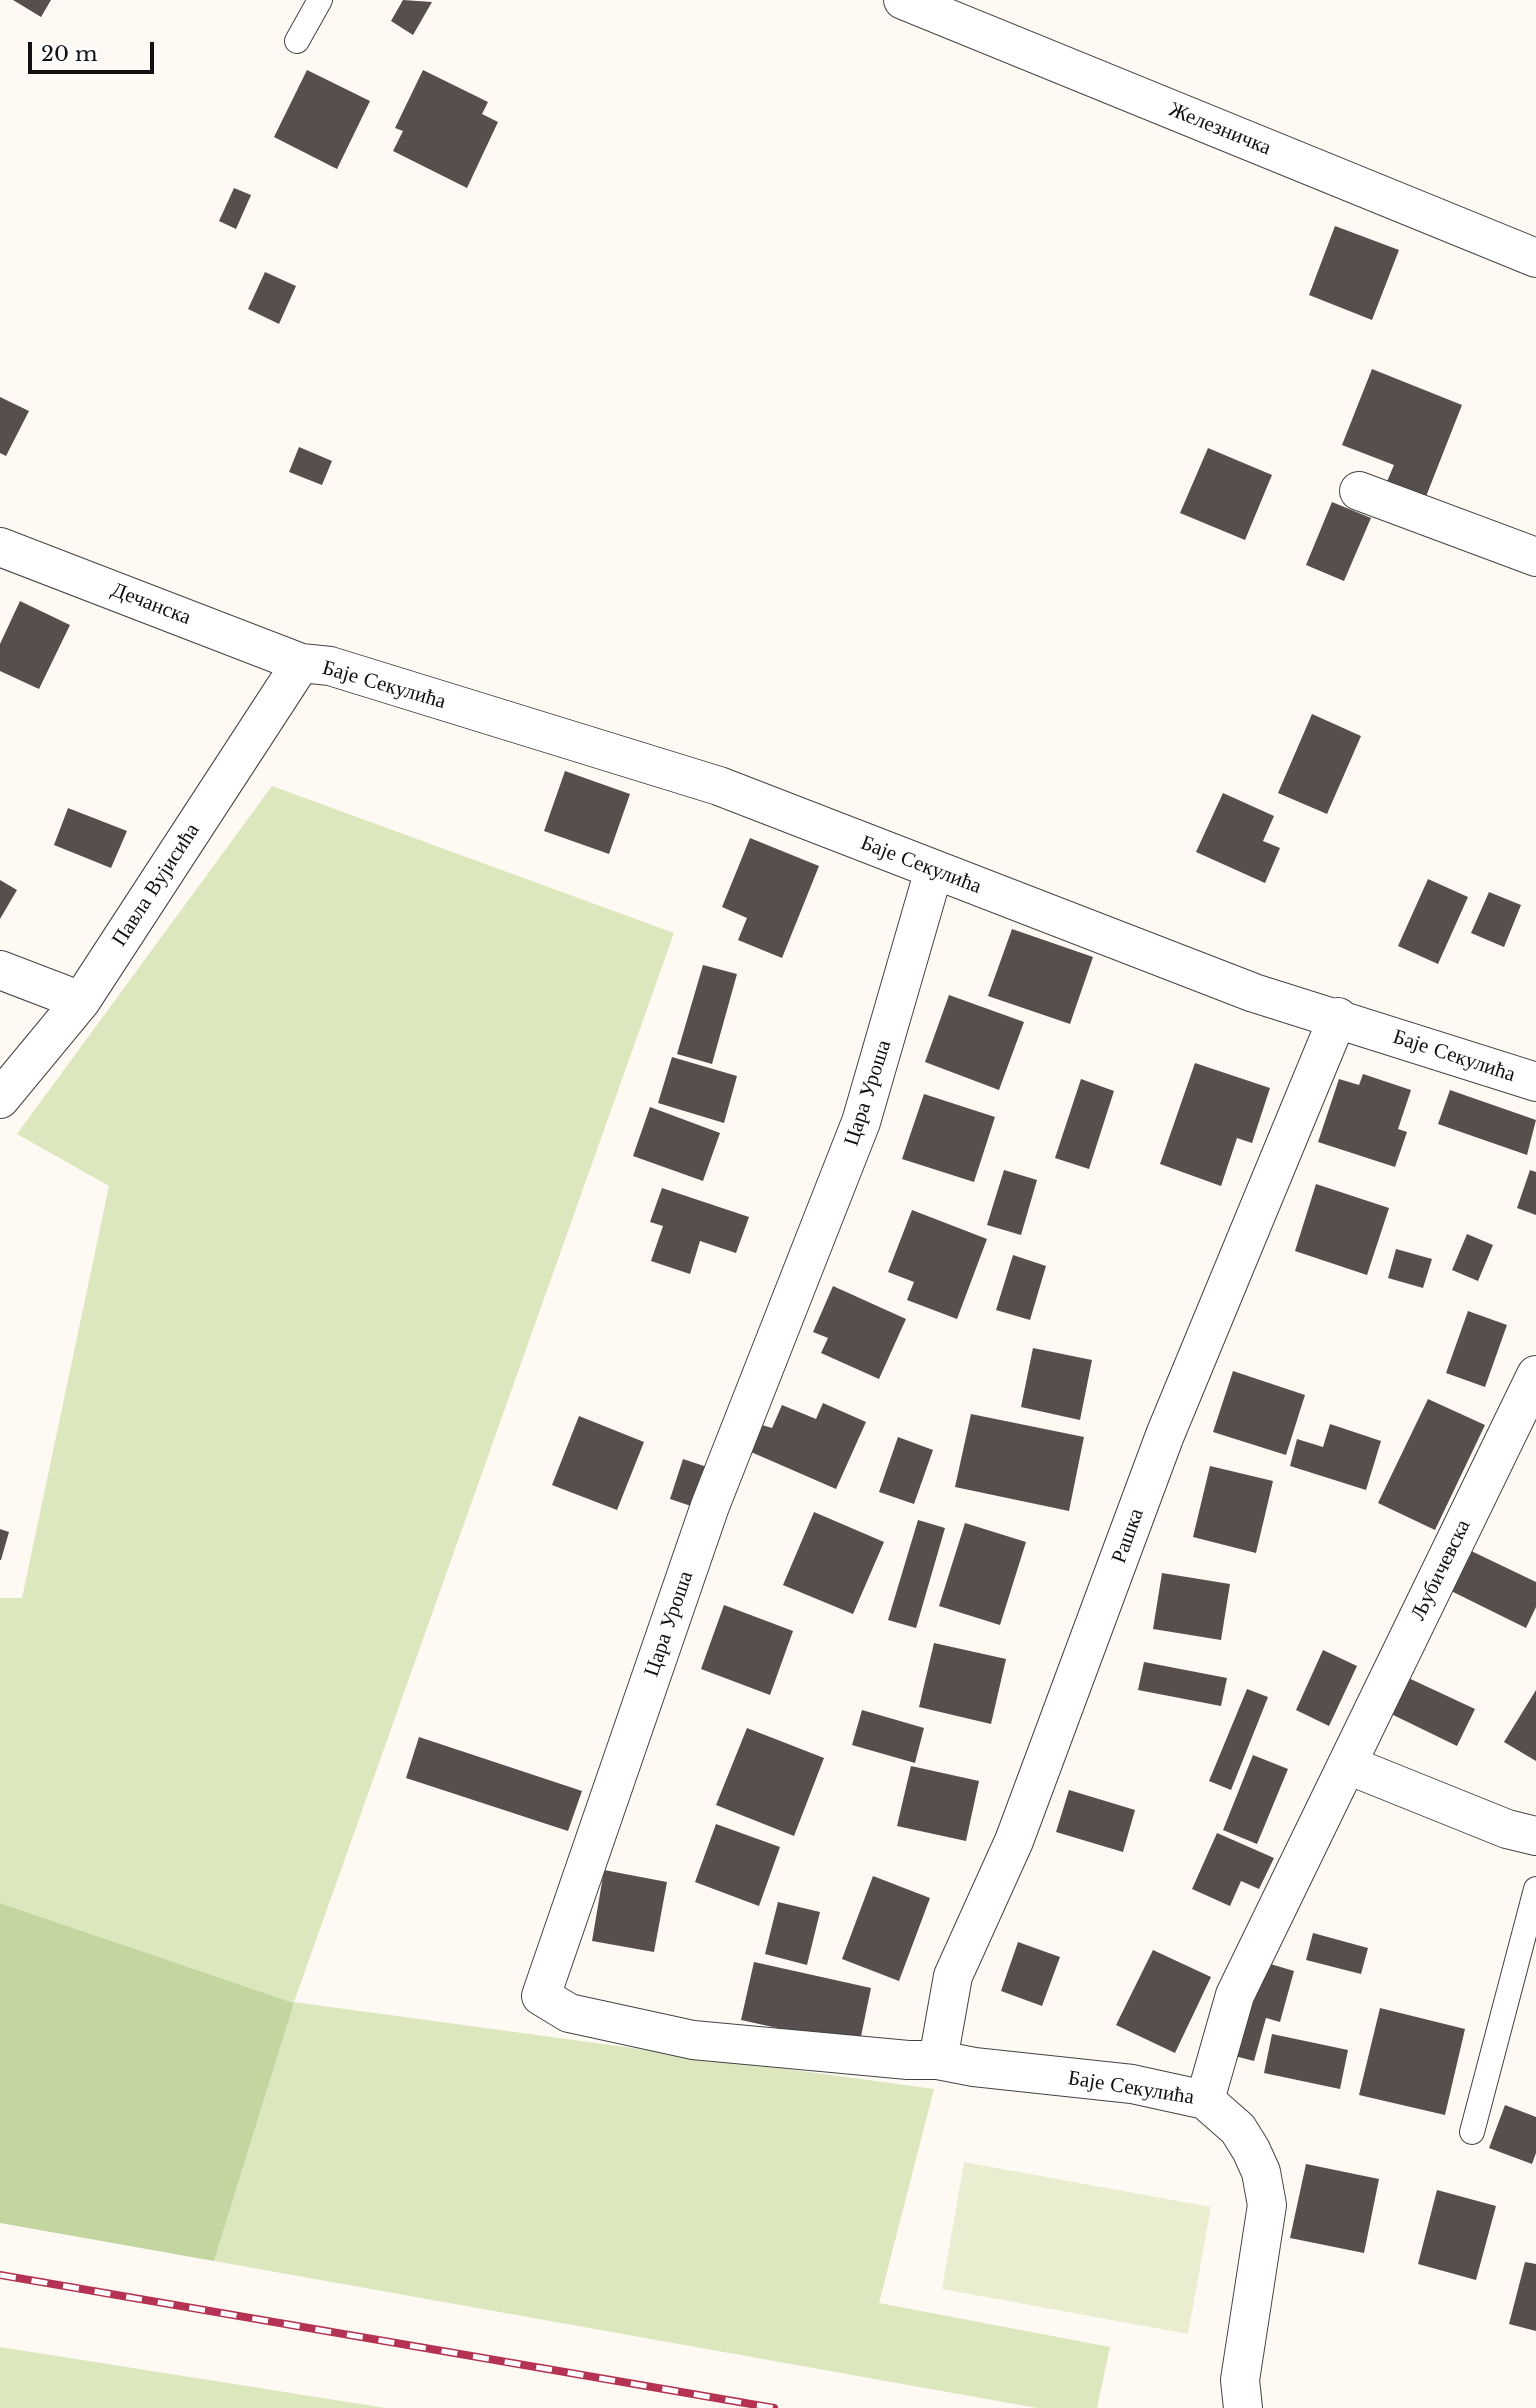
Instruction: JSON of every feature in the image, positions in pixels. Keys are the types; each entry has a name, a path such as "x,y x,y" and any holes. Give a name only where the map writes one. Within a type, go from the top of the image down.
{"street":[{"name":"Железничка","path":"903,0 1536,258"},
{"path":"1359,491 1533,544"},
{"name":"Дечанска","path":"0,547 301,663"},
{"name":"Баје Секулића","path":"301,663 330,666 719,786 1254,992 1338,1017 1503,1074 1536,1082"},
{"name":"Павла Вујисића","path":"0,1098 81,1001 301,663"},
{"name":"Цара Уроша","path":"934,870 861,1122 710,1506 541,1996 569,2013 693,2040 908,2060 937,2060"},
{"path":"0,970 81,1001"},
{"name":"Рашка","path":"937,2060 953,1976 1014,1841 1165,1435 1338,1017"},
{"name":"Љубичевска","path":"1205,2100 1235,1995 1536,1375"},
{"path":"1348,1765 1507,1829 1536,1836"},
{"name":"Баје Секулића","path":"937,2060 1132,2084 1205,2100 1238,2129 1261,2172 1267,2205 1240,2380 1244,2408"}],"lane":[{"path":"297,41 320,0"},
{"path":"1472,2132 1536,1889"}],"green space":[{"path":"272,786 674,933 294,2002 934,2089 879,2303 1110,2347 1097,2408 1037,2408 214,2261 294,2003 0,1903 0,1598 22,1598 109,1186 17,1134"},
{"path":"0,1903 294,2003 214,2261 0,2223"},
{"path":"964,2162 1211,2207 1188,2334 942,2289"},
{"path":"0,2347 386,2408 0,2408"}],"building":[{"path":"13,0 51,0 41,17"},
{"path":"403,0 432,2 413,35 391,21"},
{"path":"307,70 370,101 337,169 274,137"},
{"path":"423,70 488,102 482,114 498,122 467,188 393,151 403,131 395,128"},
{"path":"234,188 251,195 236,229 219,221"},
{"path":"1335,226 1399,250 1372,320 1309,295"},
{"path":"265,272 296,286 279,324 248,309"},
{"path":"1372,369 1462,405 1425,499 1386,484 1394,465 1342,445"},
{"path":"0,397 29,411 6,456 0,453"},
{"path":"299,447 332,461 322,485 289,472"},
{"path":"1208,448 1272,475 1245,540 1180,513"},
{"path":"1332,502 1371,518 1344,581 1306,565"},
{"path":"20,601 70,625 39,689 0,671 0,644"},
{"path":"1312,714 1361,736 1327,814 1278,793"},
{"path":"565,771 630,794 609,854 544,831"},
{"path":"1223,793 1274,816 1263,841 1280,848 1265,883 1196,852"},
{"path":"68,808 127,831 111,868 54,845"},
{"path":"750,838 819,866 782,958 738,940 747,918 722,907"},
{"path":"1428,879 1468,897 1438,964 1398,946"},
{"path":"0,880 17,890 0,919"},
{"path":"1489,892 1521,905 1504,947 1471,933"},
{"path":"1012,929 1093,957 1070,1024 988,996"},
{"path":"703,965 737,974 712,1064 677,1054"},
{"path":"949,995 1024,1022 999,1090 925,1062"},
{"path":"672,1057 737,1076 724,1123 658,1103"},
{"path":"1195,1063 1270,1088 1252,1143 1237,1138 1221,1186 1160,1164"},
{"path":"1363,1074 1411,1090 1398,1129 1407,1132 1395,1167 1318,1142 1339,1079 1359,1085"},
{"path":"1081,1079 1114,1091 1089,1169 1055,1158"},
{"path":"1450,1090 1536,1120 1527,1155 1438,1124"},
{"path":"924,1094 995,1117 974,1182 902,1159"},
{"path":"650,1107 720,1133 703,1181 633,1156"},
{"path":"1004,1170 1037,1180 1021,1235 987,1225"},
{"path":"1530,1170 1536,1172 1536,1215 1517,1208"},
{"path":"1316,1184 1389,1208 1367,1275 1295,1251"},
{"path":"662,1188 749,1217 736,1253 700,1241 690,1274 651,1261 663,1226 650,1222"},
{"path":"912,1210 987,1239 957,1319 907,1300 914,1282 888,1272"},
{"path":"1467,1234 1493,1245 1478,1281 1452,1270"},
{"path":"1396,1249 1432,1259 1423,1288 1388,1278"},
{"path":"1013,1255 1046,1266 1030,1320 996,1310"},
{"path":"833,1286 906,1319 879,1379 821,1353 828,1338 813,1332"},
{"path":"1468,1311 1507,1325 1485,1387 1446,1373"},
{"path":"1033,1348 1092,1360 1080,1420 1021,1407"},
{"path":"1233,1371 1305,1395 1286,1455 1213,1432"},
{"path":"1428,1399 1485,1425 1435,1530 1378,1503"},
{"path":"823,1403 866,1422 836,1489 751,1452 762,1425 772,1428 782,1405 816,1419"},
{"path":"971,1414 1084,1437 1069,1511 955,1487"},
{"path":"579,1416 644,1442 617,1510 552,1485"},
{"path":"1330,1424 1381,1441 1366,1490 1290,1466 1297,1439 1323,1447"},
{"path":"898,1437 933,1450 914,1504 879,1492"},
{"path":"683,1459 710,1468 697,1508 670,1499"},
{"path":"1210,1466 1273,1481 1256,1553 1193,1537"},
{"path":"814,1512 884,1542 853,1614 783,1585"},
{"path":"918,1520 945,1528 916,1628 888,1620"},
{"path":"965,1523 1026,1542 1000,1625 939,1606"},
{"path":"0,1529 9,1532 1,1560 0,1560"},
{"path":"1465,1548 1536,1582 1536,1607 1526,1628 1445,1588"},
{"path":"1162,1573 1230,1584 1221,1640 1153,1629"},
{"path":"724,1605 793,1631 770,1695 701,1669"},
{"path":"934,1643 1006,1659 991,1724 919,1707"},
{"path":"1323,1650 1357,1666 1329,1726 1296,1710"},
{"path":"1144,1662 1227,1678 1221,1706 1138,1690"},
{"path":"1402,1675 1475,1709 1457,1746 1385,1711"},
{"path":"1247,1689 1268,1697 1231,1790 1209,1781"},
{"path":"1536,1690 1536,1761 1504,1742"},
{"path":"862,1710 924,1728 915,1763 852,1745"},
{"path":"747,1728 824,1758 794,1836 716,1805"},
{"path":"419,1737 582,1791 568,1831 406,1778"},
{"path":"1253,1755 1288,1769 1257,1844 1223,1830"},
{"path":"911,1766 979,1781 966,1841 897,1826"},
{"path":"1069,1790 1135,1810 1123,1852 1056,1832"},
{"path":"716,1824 780,1847 759,1906 695,1882"},
{"path":"1217,1833 1274,1858 1259,1889 1241,1881 1230,1906 1192,1889"},
{"path":"604,1870 667,1882 654,1952 592,1941"},
{"path":"873,1876 930,1898 899,1981 842,1959"},
{"path":"778,1902 820,1912 807,1965 765,1954"},
{"path":"1313,1933 1368,1948 1361,1974 1306,1960"},
{"path":"1018,1942 1060,1957 1042,2006 1001,1991"},
{"path":"1153,1950 1211,1977 1175,2053 1116,2025"},
{"path":"1257,1960 1294,1971 1280,2022 1266,2018 1254,2061 1231,2055"},
{"path":"754,1962 871,1988 859,2046 741,2020"},
{"path":"1380,2008 1465,2029 1445,2115 1359,2095"},
{"path":"1272,2034 1348,2050 1340,2089 1264,2073"},
{"path":"1505,2105 1536,2117 1536,2153 1532,2164 1489,2148"},
{"path":"1306,2164 1379,2179 1364,2253 1290,2238"},
{"path":"1437,2190 1496,2206 1476,2280 1418,2264"},
{"path":"1525,2262 1536,2264 1536,2331 1509,2324"}],"railway":[{"path":"0,2275 774,2408"}]}
